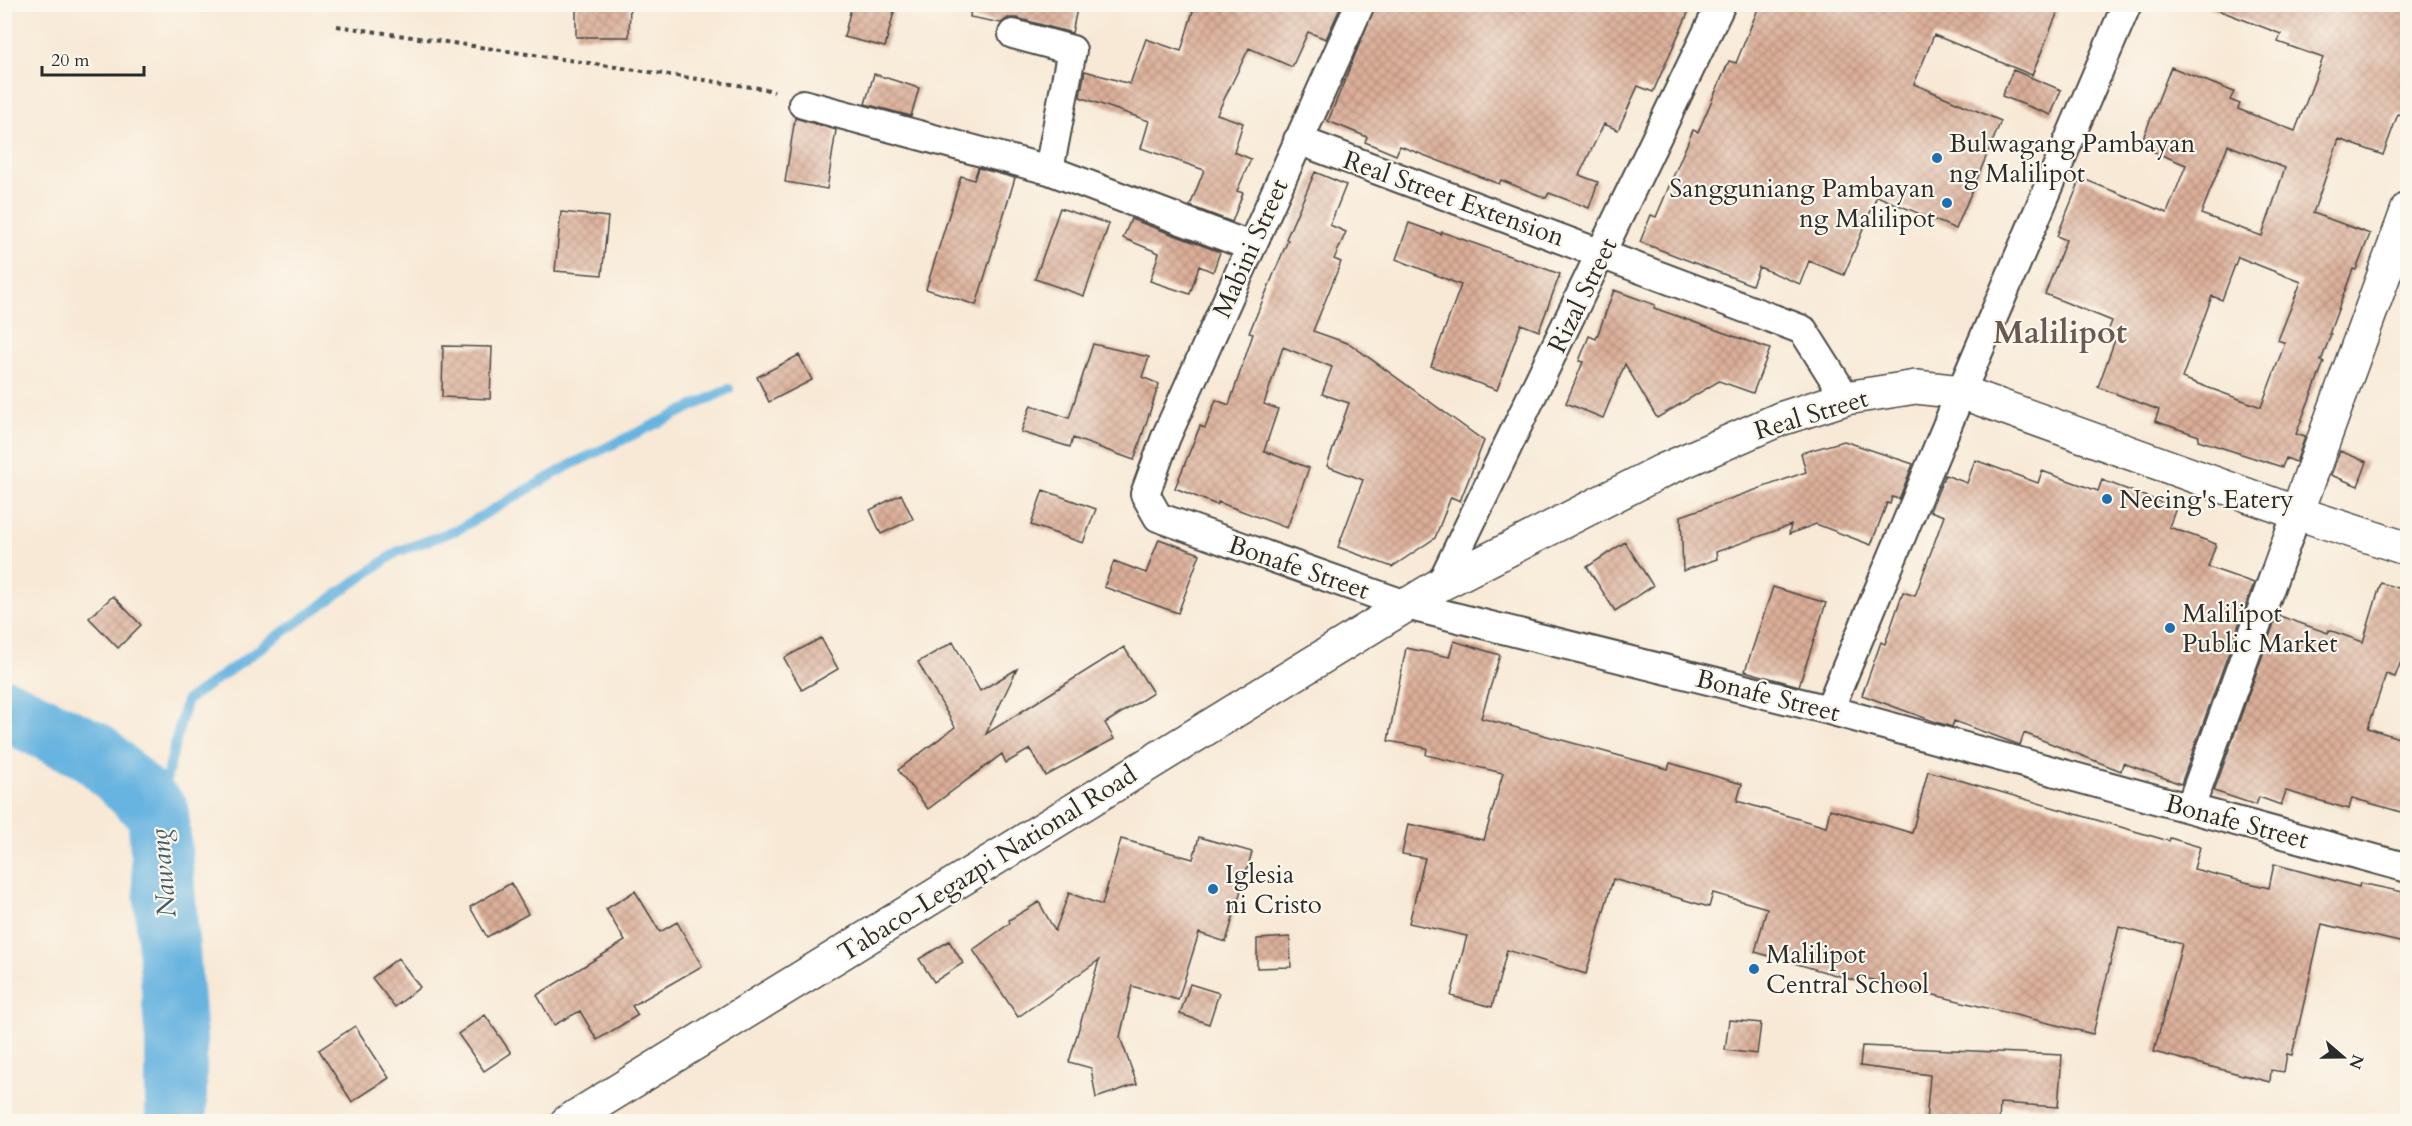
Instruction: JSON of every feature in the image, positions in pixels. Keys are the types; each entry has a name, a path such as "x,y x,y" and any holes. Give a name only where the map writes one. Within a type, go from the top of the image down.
{"main road":[{"path":"2297,513 2408,209"},
{"name":"Real Street","path":"1406,605 1441,584 1662,471 1780,419 1846,398 1916,387 1961,392 2297,513 2408,549"},
{"name":"Tabaco-Legazpi National Road","path":"567,1122 1406,605"}],"street":[{"name":"Mabini Street","path":"1145,494 1166,437 1360,4"},
{"name":"Rizal Street","path":"1441,584 1721,4"},
{"path":"1829,711 1961,392 2127,4"},
{"path":"1013,34 1072,50 1049,170"},
{"path":"803,104 1049,170 1250,246"},
{"name":"Real Street Extension","path":"1298,140 1803,330 1846,398"},
{"name":"Bonafe Street","path":"1145,494 1158,517 1406,605 1829,711 2408,868"},
{"path":"2190,808 2297,513"}],"path":[{"path":"337,26 765,89 803,104"}],"building":[{"path":"576,4 630,4 629,37 576,37"},
{"path":"852,4 896,4 885,47 844,37"},
{"path":"971,4 1078,4 1072,33 1017,18 1008,18 1001,23 970,17"},
{"path":"1195,4 1342,4 1326,39 1308,32 1292,67 1249,48 1217,114 1243,123 1234,152 1251,159 1237,191 1243,193 1232,222 1190,206 1204,170 1141,148 1149,121 1080,97 1085,71 1130,84 1146,39 1181,51"},
{"path":"1376,4 1692,4 1653,92 1638,86 1618,130 1604,124 1579,175 1598,182 1589,208 1549,193 1546,198 1501,180 1499,184 1400,146 1396,155 1365,142 1367,137 1328,121"},
{"path":"1760,4 2061,4 2032,75 1934,35 1914,84 2001,121 1956,229 1877,196 1844,275 1809,261 1800,284 1759,267 1752,285 1640,242 1651,215 1656,217 1693,130 1698,132 1729,61 1736,63"},
{"path":"2211,4 2408,4 2408,117 2398,114 2383,155 2339,139 2313,213 2370,234 2356,270 2353,269 2329,334 2331,334 2321,361 2324,362 2296,434 2305,437 2296,462 2286,458 2282,467 2198,440 2199,436 2155,421 2159,410 2098,387 2116,337 2107,334 2112,321 2045,294 2066,240 2057,236 2081,178 2167,213 2186,165 2140,146 2171,67 2234,92 2230,100 2240,104 2238,109 2295,131 2323,58 2278,42 2281,34 2210,7","holes":["2228,145 2285,168 2262,236 2201,214","2238,257 2301,282 2278,340 2285,343 2261,407 2182,378 2212,296 2222,300"]},
{"path":"2013,70 2061,90 2051,115 2002,96"},
{"path":"874,74 919,88 911,116 865,104"},
{"path":"795,118 836,130 827,189 785,182"},
{"path":"978,168 1015,178 976,305 926,289 961,176 974,180"},
{"path":"1315,172 1346,185 1330,225 1346,232 1334,259 1341,262 1313,331 1350,344 1484,441 1460,501 1451,497 1435,538 1392,567 1338,547 1363,480 1327,466 1349,403 1322,394 1332,367 1283,347 1264,404 1278,409 1264,451 1309,468 1287,528 1218,502 1217,505 1175,488 1200,426 1205,428 1216,400 1229,405 1253,334 1249,333"},
{"path":"1060,208 1109,224 1084,296 1035,279"},
{"path":"561,212 608,217 602,275 555,271"},
{"path":"1131,219 1220,252 1213,272 1199,266 1190,294 1150,281 1159,253 1123,238"},
{"path":"1409,223 1441,234 1442,232 1560,274 1539,331 1521,324 1497,390 1431,366 1461,285 1396,259"},
{"path":"1614,290 1655,305 1654,308 1770,349 1753,393 1719,381 1657,418 1625,364 1603,418 1566,403 1583,362 1579,361 1589,336 1596,339"},
{"path":"1093,344 1149,357 1142,377 1159,384 1134,460 1073,438 1070,447 1021,432 1031,405 1069,418"},
{"path":"443,346 492,347 490,399 442,397"},
{"path":"799,355 812,380 769,402 757,377"},
{"path":"1844,441 1913,464 1899,499 1892,497 1890,504 1887,503 1871,545 1816,524 1789,534 1791,525 1716,552 1717,559 1683,571 1681,516 1806,472 1801,453"},
{"path":"2340,451 2367,462 2358,486 2331,475"},
{"path":"1975,460 2038,483 2042,471 2098,491 2102,480 2176,508 2169,527 2216,544 2208,567 2254,583 2181,784 2123,763 2121,771 2024,733 2020,745 1954,721 1952,727 1933,721 1862,695 1881,642 1885,644 1903,592 1915,596 1944,516 1930,511 1945,475 1967,483"},
{"path":"1043,490 1096,509 1083,543 1031,525"},
{"path":"901,494 913,519 881,534 870,510"},
{"path":"1159,539 1200,554 1178,613 1104,587 1114,561 1146,573"},
{"path":"1625,542 1653,586 1615,611 1587,567"},
{"path":"2381,583 2408,591 2408,643 2395,677 2386,674 2368,728 2408,741 2408,814 2352,798 2349,809 2286,791 2281,805 2259,797 2256,805 2214,791 2277,615 2328,633 2329,630 2363,642"},
{"path":"1773,587 1826,603 1799,686 1745,671"},
{"path":"113,596 141,625 118,648 89,618"},
{"path":"821,638 838,669 802,690 784,658"},
{"path":"1454,641 1500,655 1481,718 1668,769 1670,763 1742,784 1737,801 1826,827 1830,809 1912,833 1928,771 2169,841 2170,838 2200,847 2194,869 2269,888 2274,864 2359,887 2360,883 2408,893 2408,944 2322,924 2292,1055 2287,1054 2284,1072 2271,1070 2270,1082 2154,1052 2182,944 2119,927 2093,1034 1861,977 1860,982 1755,952 1767,908 1713,893 1709,907 1613,879 1586,974 1507,950 1492,1007 1451,996 1467,936 1409,923 1425,858 1402,854 1408,824 1484,840 1503,773 1426,755 1427,748 1388,741 1406,648 1449,657"},
{"path":"953,642 980,691 1017,669 986,734 1124,647 1153,693 1105,723 1114,739 1046,776 1030,749 1006,763 1002,754 928,809 898,770 955,727 918,662"},
{"path":"1199,837 1252,852 1226,942 1199,933 1178,1000 1132,986 1120,1037 1137,1084 1096,1098 1091,1068 1069,1062 1099,960 1018,1017 973,950 1010,923 1009,920 1039,902 1055,931 1069,893 1102,905 1121,839 1193,859"},
{"path":"511,883 528,914 487,937 470,907"},
{"path":"635,891 660,932 677,922 702,966 632,1006 638,1015 597,1040 580,1011 554,1025 537,995 625,941 606,909"},
{"path":"1290,937 1291,967 1257,968 1257,939"},
{"path":"949,941 963,963 934,982 919,959"},
{"path":"398,958 420,987 395,1007 372,978"},
{"path":"1190,984 1219,993 1209,1024 1180,1014"},
{"path":"485,1015 511,1053 484,1071 458,1034"},
{"path":"1729,1020 1761,1023 1757,1054 1725,1050"},
{"path":"355,1026 389,1078 352,1102 319,1050"},
{"path":"1862,1046 2062,1055 2058,1107 2000,1103 1999,1122 1926,1122 1930,1075 1860,1066"}],"waterway":[{"path":"158,812 186,701 397,552 459,529 572,464 729,389"},
{"name":"Nawang","path":"4,709 94,752 158,812 176,1040 176,1122"}],"place":[{"name":"Bulwagang Pambayan ng Malilipot","path":"1937,158"},
{"name":"Sangguniang Pambayan ng Malilipot","path":"1947,203"},
{"name":"Necing's Eatery","path":"2107,499"},
{"name":"Malilipot Public Market","path":"2170,628"},
{"name":"Iglesia ni Cristo","path":"1213,889"},
{"name":"Malilipot Central School","path":"1754,969"}],"district":[{"name":"Malilipot","path":"2060,332"}]}
